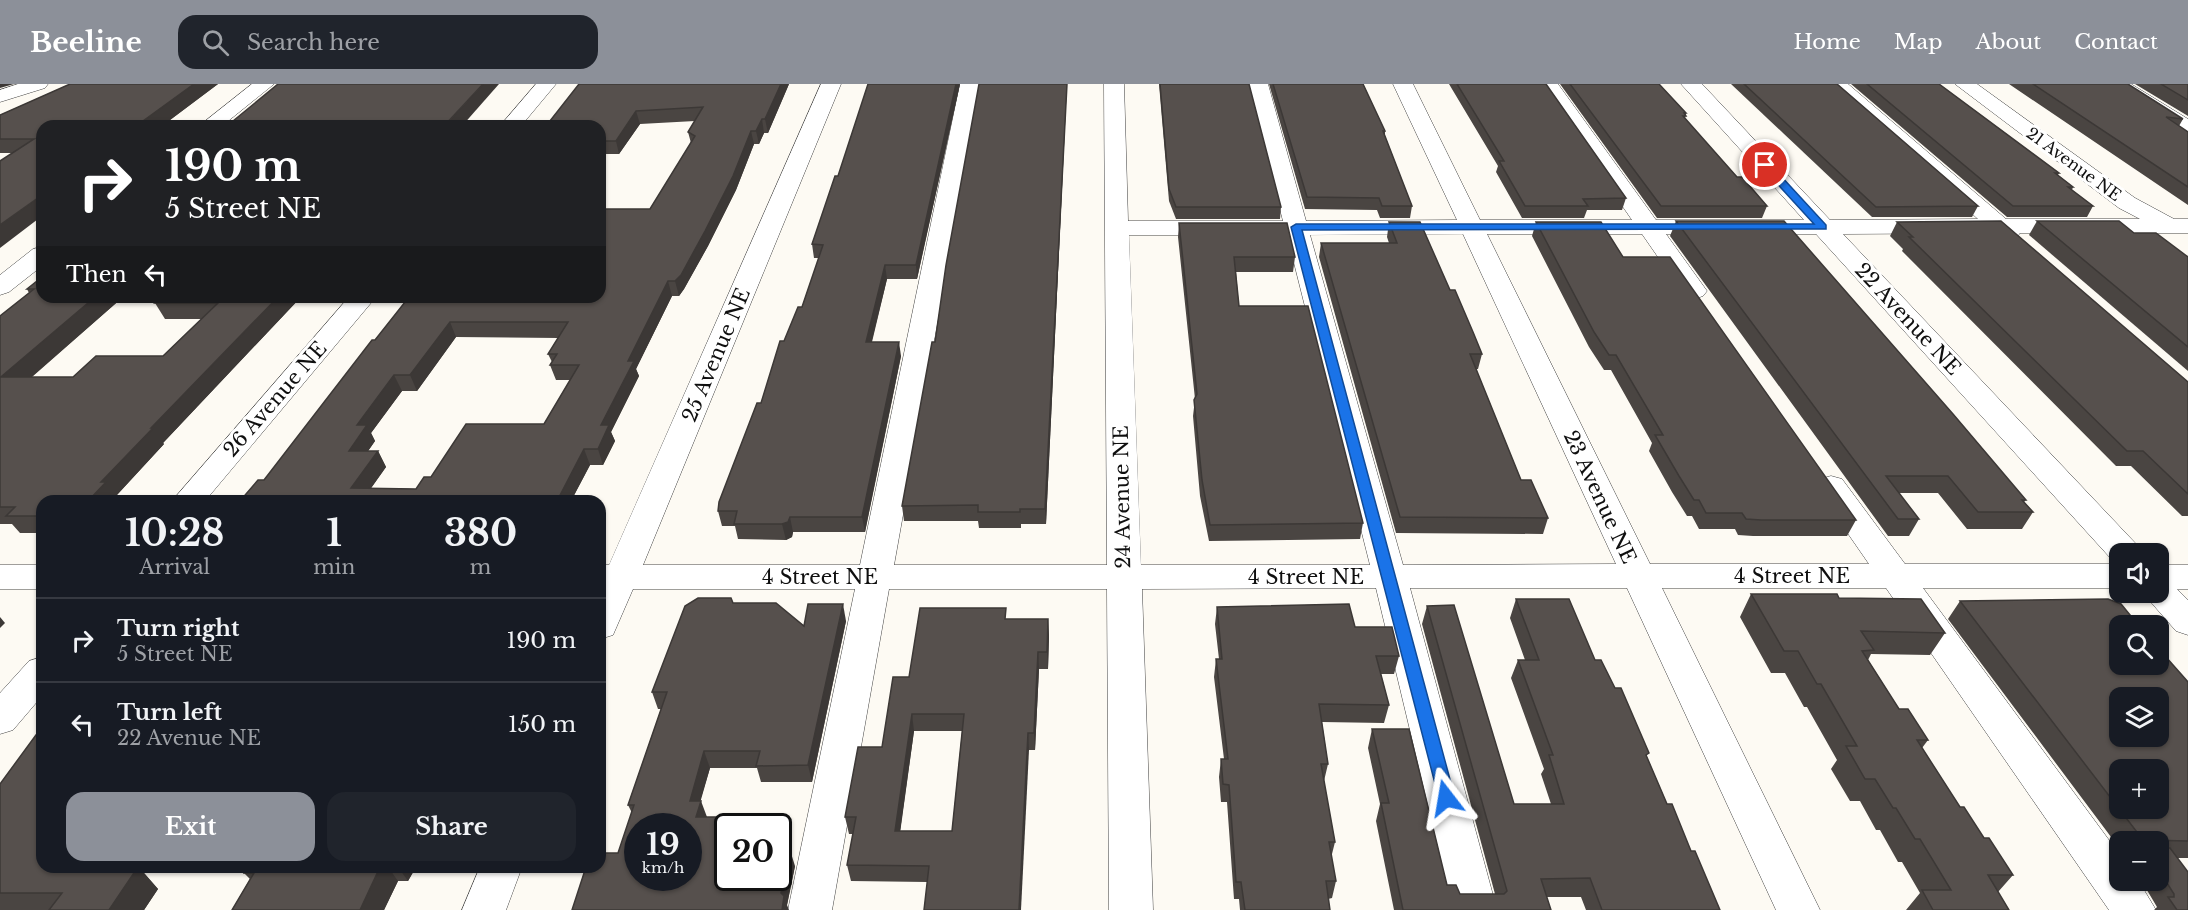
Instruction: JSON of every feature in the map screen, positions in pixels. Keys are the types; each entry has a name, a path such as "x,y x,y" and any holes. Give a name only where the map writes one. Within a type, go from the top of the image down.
{"street":[{"path":"0,96 38,84"},
{"path":"217,120 264,84"},
{"path":"515,120 546,84"},
{"name":"25 Avenue NE","path":"606,597 610,577 831,84"},
{"path":"810,910 970,84"},
{"name":"24 Avenue NE","path":"1114,84 1131,910"},
{"path":"1258,84 1390,577 1475,910"},
{"name":"23 Avenue NE","path":"1403,84 1798,910"},
{"path":"1548,84 1710,314"},
{"name":"22 Avenue NE","path":"1691,84 2116,543"},
{"path":"1836,84 2030,251"},
{"name":"21 Avenue NE","path":"1965,84 2127,203 2182,230"},
{"path":"2118,84 2188,128"},
{"path":"1118,228 2001,226 2182,230"},
{"path":"0,287 36,260"},
{"name":"26 Avenue NE","path":"193,495 358,303"},
{"path":"1814,461 2134,910"},
{"name":"4 Street NE","path":"610,577 2109,576"},
{"path":"2169,576 2188,577"},
{"path":"0,577 36,577"},
{"path":"2169,602 2188,622"},
{"path":"0,719 36,677"},
{"path":"484,910 499,873"}],"building":[{"path":"70,84 194,84 144,120 36,120 36,199 0,225 0,161 34,139 0,139 0,115"},
{"path":"278,84 483,84 450,120 234,120"},
{"path":"579,84 781,84 765,119 762,119 756,131 751,131 733,176 681,275 675,281 668,281 628,361 634,361 601,425 609,425 598,449 584,449 560,495 245,495 258,480 264,480 372,340 375,340 404,303 606,303 606,209 650,209 695,136 688,132 703,107 636,111 616,141 606,141 606,120 551,120","holes":["450,322 568,322 548,354 557,354 550,365 579,365 544,424 466,424 431,477 424,477 416,489 351,488 378,451 349,451 367,425 357,425 394,375 410,375"]},
{"path":"868,84 956,84 916,265 885,265 866,342 899,342 862,517 790,517 788,522 782,524 734,524 737,511 718,511 719,502 757,403 761,403 780,341 784,341 798,307 802,307 823,245 812,244 835,176 838,176"},
{"path":"979,84 1067,84 1045,509 1020,509 1020,512 978,512 978,505 902,506 932,342 935,342 946,265"},
{"path":"1160,84 1249,84 1281,207 1176,207 1169,189"},
{"path":"1273,84 1363,84 1385,131 1383,131 1412,206 1382,206 1379,198 1307,197"},
{"path":"1457,84 1546,84 1626,198 1583,199 1588,206 1525,206 1499,161 1504,161"},
{"path":"1570,84 1659,84 1686,113 1684,113 1686,116 1683,116 1737,177 1742,177 1767,206 1661,206"},
{"path":"1744,84 1837,84 1978,206 1876,207"},
{"path":"1867,84 1939,84 2059,173 2055,173 2073,187 2068,187 2093,206 2013,206"},
{"path":"2033,84 2128,84 2183,119 2166,117 2188,132 2188,187"},
{"path":"2161,84 2188,84 2188,100"},
{"path":"1676,221 1784,221 1953,414 2026,500 2022,500 2033,512 1978,512 1948,476 1886,476 1919,519 1898,519"},
{"path":"2001,221 2188,382 2188,494 2143,451 2127,451 1909,237 1913,237 1897,222"},
{"path":"2037,221 2119,221 2134,233 2156,233 2188,257 2188,347"},
{"path":"1389,222 1420,222 1450,290 1455,290 1482,354 1470,354 1521,480 1531,480 1548,518 1400,517 1321,243 1397,243"},
{"path":"1536,222 1601,222 1623,257 1670,257 1856,520 1761,520 1746,519 1742,513 1706,513 1699,500 1694,500 1655,435 1663,435 1616,355 1609,355 1594,332"},
{"path":"1179,223 1287,223 1295,257 1234,257 1239,306 1308,306 1363,523 1210,525 1202,480 1194,400 1197,394"},
{"path":"36,282 36,303 88,303 1,377 73,377 96,356 163,356 218,303 272,303 151,428 153,428 101,482 106,482 94,495 36,495 36,516 6,516 15,507 0,507 0,316 34,289 27,289"},
{"path":"1751,594 1837,594 1839,598 1921,599 1945,633 1861,631 1874,650 1862,651 1899,709 1908,709 1928,740 1917,740 1960,807 1964,807 1984,838 1989,838 2013,875 1988,875 2009,910 1933,910 1922,890 1951,890 1920,839 1915,839 1875,779 1865,779 1846,746 1857,746 1821,684 1817,684 1798,651 1784,651"},
{"path":"698,598 731,598 733,603 776,603 804,626 808,604 843,604 808,765 756,766 760,751 704,751 690,801 701,801 697,813 631,813 634,805 628,805 667,692 652,692 685,606"},
{"path":"1516,599 1569,599 1595,660 1601,660 1615,688 1621,688 1649,753 1646,755 1667,804 1672,804 1691,851 1695,851 1720,910 1602,910 1590,878 1541,879 1551,910 1403,910 1381,803 1389,803 1372,729 1409,729 1447,885 1456,885 1460,894 1504,894 1507,891 1427,606 1454,605 1514,804 1564,804 1549,755 1553,755 1518,660 1539,660"},
{"path":"2108,599 2109,603 2121,604 2130,615 2109,615 2109,675 2169,675 2169,660 2188,682 2188,841 2169,841 2169,831 2136,831 2127,819 2169,819 2169,759 2109,759 2109,796 1960,601"},
{"path":"1349,604 1355,627 1392,627 1399,656 1376,656 1389,705 1319,704 1328,764 1321,764 1335,842 1329,842 1336,881 1326,881 1330,910 1245,910 1241,882 1236,882 1229,785 1223,784 1221,759 1228,759 1216,659 1222,659 1217,607"},
{"path":"920,608 1006,608 1005,619 1048,619 1047,652 1038,652 1034,733 1028,733 1019,910 924,910 929,866 847,865 856,817 845,817 858,747 882,747 893,677 909,677","holes":["912,714 964,714 952,831 895,831"]},
{"path":"36,735 36,873 134,873 109,910 49,910 62,893 0,893 0,784"},
{"path":"702,817 714,817 714,891 781,891 784,896 782,910 572,910 584,873 606,873 606,853 618,853 624,835 624,891 702,891"},
{"path":"2169,848 2188,872 2188,910 2177,910 2168,897 2174,897 2169,886"},
{"path":"254,873 377,873 360,910 232,910"}],"route":[{"path":"1446,798 1296,227 1822,227 1765,165"}]}
